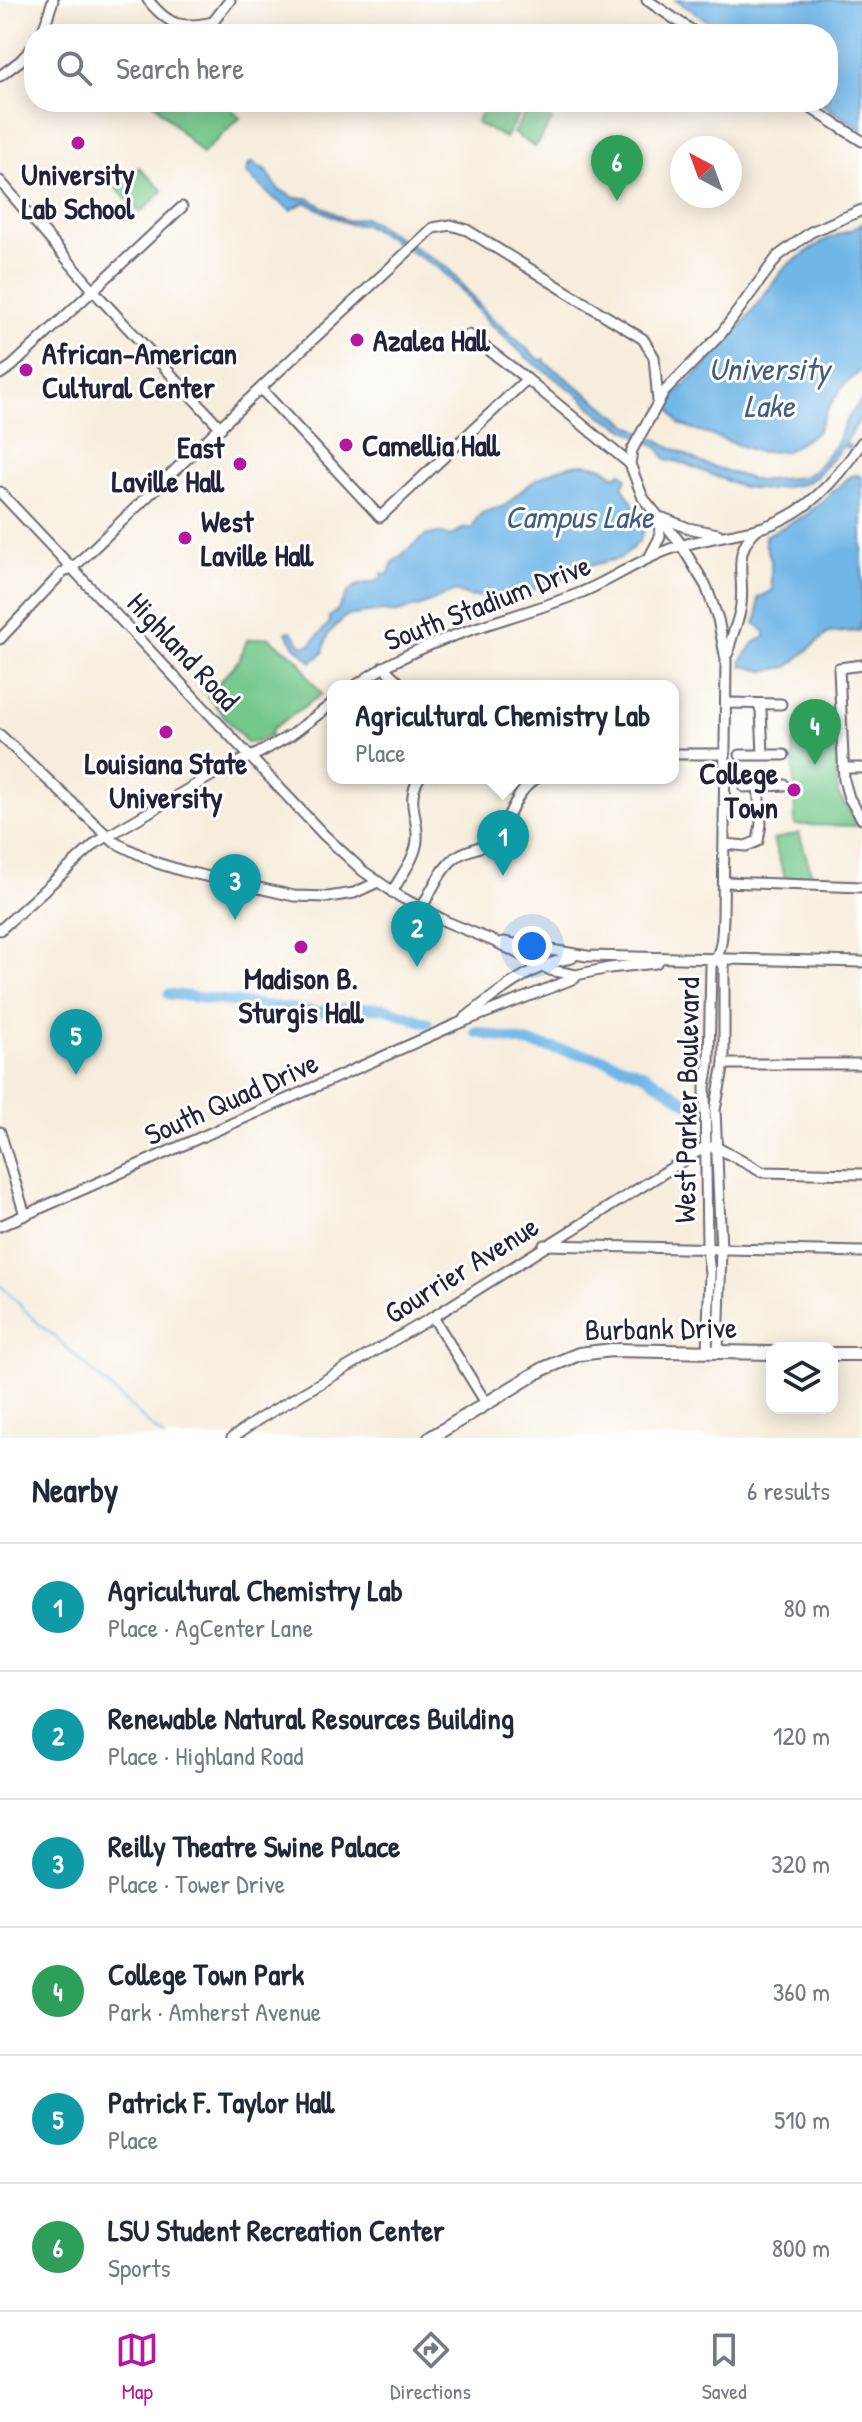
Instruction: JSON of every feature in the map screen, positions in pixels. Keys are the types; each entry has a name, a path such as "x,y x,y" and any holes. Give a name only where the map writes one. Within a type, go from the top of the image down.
{"main road":[{"name":"Burbank Drive","path":"430,1438 555,1363 579,1354 612,1350 766,1353"},
{"path":"838,1354 862,1354"}],"street":[{"path":"45,24 53,0"},
{"path":"148,0 164,19 178,24"},
{"path":"203,24 213,22 230,0"},
{"path":"647,0 682,24"},
{"path":"0,76 24,57"},
{"path":"817,112 862,141"},
{"path":"0,181 93,290 221,428"},
{"path":"0,374 182,207"},
{"path":"726,668 715,607 699,573 640,492 630,464 633,445 671,383 721,334 778,256 811,232 862,210"},
{"path":"0,639 51,584 433,228 443,226 467,230 643,339 654,357 658,401"},
{"path":"469,335 630,464"},
{"path":"261,389 380,517 527,379"},
{"name":"South Stadium Drive","path":"364,680 399,658 445,637 582,592 647,559 681,546 757,529 778,521 808,504 835,479 857,457 862,442"},
{"name":"Highland Road","path":"0,492 324,835 392,892 541,967 567,975 656,963 661,958"},
{"path":"658,515 688,528 721,535"},
{"path":"647,559 659,540 658,515"},
{"path":"717,959 722,939 724,882 726,668 728,649 740,610 741,550 745,540 757,529"},
{"path":"399,658 401,680"},
{"path":"862,665 839,668 845,789 862,819"},
{"path":"383,667 397,680"},
{"path":"726,703 781,704"},
{"path":"758,705 761,710 763,754"},
{"path":"0,930 106,836 221,770 291,735 327,708"},
{"path":"0,735 106,836 136,854 183,871 294,896 328,897 354,893 378,882"},
{"path":"679,754 725,754"},
{"path":"740,755 784,755"},
{"path":"843,768 862,768"},
{"path":"392,892 417,839 412,790 416,784"},
{"path":"421,909 444,868 456,856 484,846 496,836 519,796 531,784"},
{"path":"744,787 785,785"},
{"path":"725,844 746,846 758,841 761,824 758,786"},
{"path":"724,882 862,887"},
{"name":"Highland Road","path":"496,942 579,956 862,962"},
{"name":"South Quad Drive","path":"457,1024 541,967 579,956"},
{"name":"West Parker Boulevard","path":"717,959 724,966 724,1064 715,1110 721,1249 712,1352 705,1147 711,965 717,959"},
{"name":"South Quad Drive","path":"0,1226 457,1024 582,975"},
{"path":"724,1064 862,1064"},
{"path":"0,1132 25,1215"},
{"path":"705,1147 716,1147 762,1172 862,1174"},
{"name":"Gourrier Avenue","path":"232,1438 705,1147"},
{"path":"544,1245 862,1252"},
{"path":"433,1317 486,1403"}],"green space":[{"path":"162,112 234,112 240,118 202,154"},
{"path":"482,112 520,112 505,138 476,123"},
{"path":"526,112 539,112 552,120 535,147 513,133"},
{"path":"139,167 163,191 140,213 116,188"},
{"path":"268,637 299,660 322,694 272,729 271,735 247,743 207,696 239,660 247,640"},
{"path":"836,740 838,794 859,826 795,825 793,742"},
{"path":"799,833 813,878 785,878 773,840"}],"water":[{"path":"675,0 862,0 862,130 834,112 838,112 838,24 711,24"},
{"path":"253,162 268,173 278,189 295,198 308,198 348,221 364,217 447,267 488,315 540,360 545,359 630,426 702,463 757,481 803,477 814,471 836,444 846,421 862,399 862,416 845,443 852,447 843,446 815,478 803,484 767,490 742,487 666,459 657,447 600,415 581,397 527,358 486,320 440,269 366,225 348,224 305,202 291,210 246,173"},
{"name":"University Lake","path":"862,223 862,370 844,385 817,432 787,451 758,452 679,424 668,405 673,396 740,327 786,266 825,240"},
{"name":"Campus Lake","path":"586,464 603,467 615,476 621,472 627,478 622,486 642,518 645,527 639,542 621,558 580,568 564,578 552,578 541,587 524,592 470,597 455,591 395,613 383,611 346,616 328,634 323,653 312,662 286,632 291,631 302,645 310,645 330,622 329,617 337,611 350,590 380,580 382,573 388,575 393,562 425,536 438,533 451,536 462,529 473,528 483,513 503,507 543,476 560,468"},
{"path":"851,476 862,477 862,617 859,631 828,633 788,667 764,671 743,666 741,661 755,642 765,637 765,632 755,623 758,598 773,590 771,559 765,536 806,515"}],"waterway":[{"path":"169,994 317,1012 384,1008 427,1023"},
{"path":"476,1032 604,1059 646,1075 696,1109"},
{"path":"0,1285 164,1438"}],"place":[{"name":"University Lab School","path":"78,143"},
{"name":"LSU Student Recreation Center","path":"617,201"},
{"name":"Azalea Hall","path":"357,340"},
{"name":"African-American Cultural Center","path":"26,370"},
{"name":"Camellia Hall","path":"346,445"},
{"name":"East Laville Hall","path":"240,464"},
{"name":"West Laville Hall","path":"185,538"},
{"name":"Louisiana State University","path":"166,732"},
{"name":"College Town Park","path":"815,765"},
{"name":"College Town","path":"794,790"},
{"name":"Agricultural Chemistry Lab","path":"503,876"},
{"name":"Reilly Theatre Swine Palace","path":"235,920"},
{"name":"Madison B. Sturgis Hall","path":"301,947"},
{"name":"Renewable Natural Resources Building","path":"417,967"},
{"name":"Patrick F. Taylor Hall","path":"76,1075"}]}
